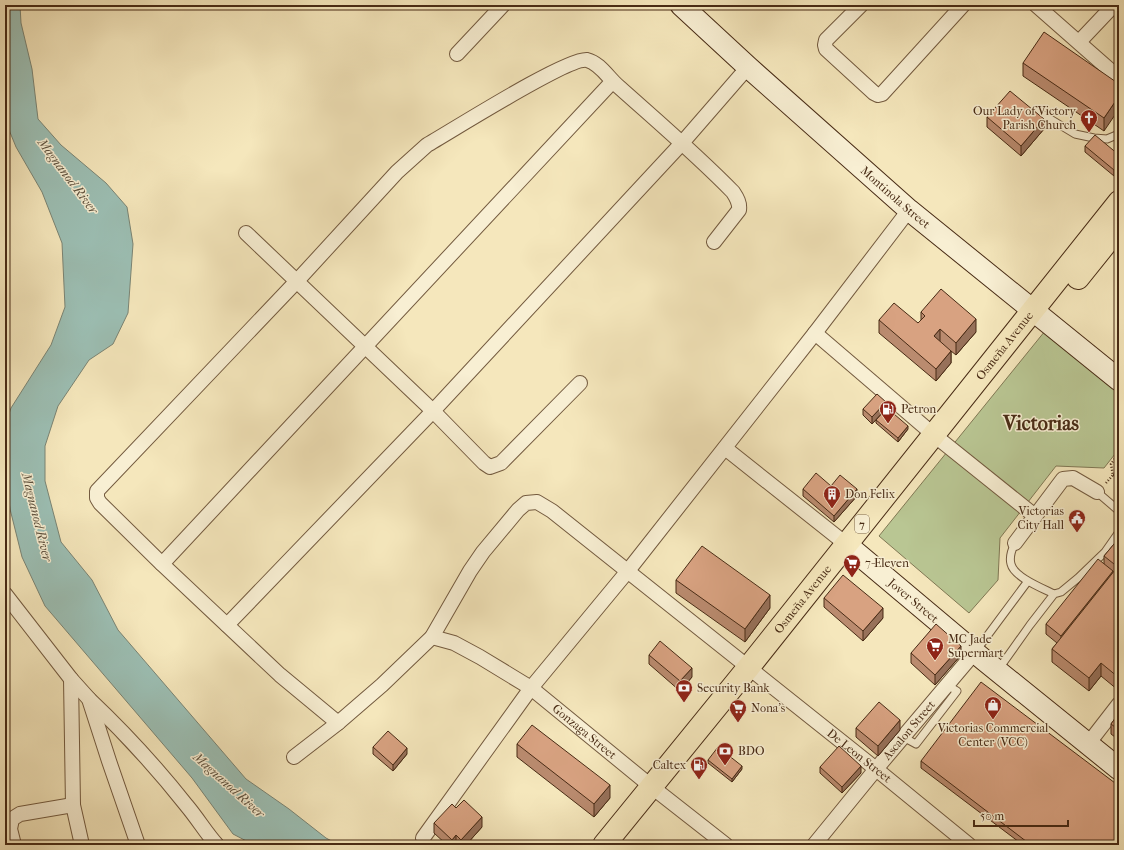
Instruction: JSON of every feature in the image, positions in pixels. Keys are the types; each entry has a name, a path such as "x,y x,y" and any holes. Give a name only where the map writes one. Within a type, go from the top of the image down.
{"main road":[{"name":"Osmeña Avenue","path":"623,845 658,791 940,440 1038,315 1118,205"},
{"name":"Osmeña Avenue","path":"1038,315 1119,227"},
{"name":"Osmeña Avenue","path":"604,845 658,791"}],"street":[{"path":"457,54 503,5"},
{"name":"Montinola Street","path":"680,5 909,210 1119,380"},
{"path":"861,5 826,40 825,46 826,49 878,95 882,94 963,5"},
{"path":"1036,5 1119,78"},
{"path":"1079,42 1114,5"},
{"path":"338,723 280,674 162,564 100,503 97,498 97,491 296,282 397,172 427,145 522,89 575,62 586,60 598,67 612,82 682,144 733,192 740,205 739,210 714,242"},
{"path":"227,625 433,411 682,144 748,67"},
{"path":"162,564 612,82"},
{"path":"423,838 531,688 627,572 815,333 909,210"},
{"path":"246,233 433,411 484,463 490,467 500,462 580,383"},
{"path":"815,333 940,440 1035,516"},
{"name":"Jover Street","path":"724,448 852,548 975,652 1119,769"},
{"path":"1015,542 1063,479 1072,478 1097,492"},
{"name":"De Leon Street","path":"294,757 338,723 382,685 432,637 470,571 483,552 518,510 526,503 537,502 552,511 969,845"},
{"path":"5,594 71,679 89,699 109,717 146,758 187,806 217,845"},
{"name":"Gonzaga Street","path":"432,637 454,643 531,688 726,845"},
{"name":"Ascalon Street","path":"814,845 975,652"},
{"path":"71,679 73,805 82,845"},
{"path":"89,699 138,845"},
{"path":"1088,744 1119,704"},
{"path":"14,845 10,829 12,820 20,814 73,805"}],"lane":[{"path":"1037,111 1075,134 1107,139 1119,134"},
{"path":"1097,492 1119,511"},
{"path":"998,671 1054,594 1061,592 1078,578 1105,552 1119,532"},
{"path":"1015,542 1011,552 1010,563 1013,569 1028,581 1054,594"},
{"path":"975,652 1028,581"}],"path":[{"path":"1113,475 1111,464 1116,457 1119,456"},
{"path":"1113,475 1119,477"},
{"path":"1097,492 1113,475"}],"green space":[{"path":"1045,331 1119,390 1119,449 1104,468 1056,466 1000,538 998,580 969,613 879,536"}],"water":[{"name":"Magnanod River","path":"5,5 20,5 21,23 32,69 38,119 61,145 106,183 127,207 133,244 128,313 113,344 89,360 58,406 45,446 45,481 61,542 92,580 118,630 246,779 289,809 326,838 339,845 254,845 233,834 192,778 45,606 22,557 10,509 5,472 5,425 11,408 51,345 65,307 62,243 42,192 16,147 5,120"}],"building":[{"path":"1044,32 1119,84 1119,96 1104,118 1023,63"},
{"path":"1010,91 1044,119 1021,146 987,117"},
{"path":"1095,135 1119,155 1119,164 1114,170 1085,146"},
{"path":"941,289 976,319 956,343 940,329 934,336 951,351 936,369 879,320 894,303 918,323 925,316 921,312"},
{"path":"877,394 886,402 872,417 863,409"},
{"path":"887,408 908,426 898,438 876,420"},
{"name":"Don Felix","path":"816,473 831,486 840,475 857,489 834,516 803,489"},
{"path":"1119,538 1119,568 1104,556"},
{"path":"702,546 770,595 745,629 676,580"},
{"path":"1098,559 1113,571 1061,636 1046,624"},
{"path":"1115,570 1119,573 1119,676 1118,677 1101,663 1089,678 1052,649"},
{"path":"843,575 883,608 863,631 824,598"},
{"path":"936,624 961,646 935,675 911,653"},
{"path":"660,641 692,668 680,681 649,655"},
{"name":"Victorias Commercial Center (VCC)","path":"981,682 1119,786 1119,839 1115,845 1031,845 921,761"},
{"path":"879,702 900,720 878,746 856,728"},
{"path":"1119,713 1119,730 1111,724"},
{"path":"532,725 610,785 594,804 517,744"},
{"path":"388,731 407,748 393,765 373,747"},
{"path":"839,746 861,766 842,787 820,767"},
{"name":"BDO","path":"718,747 742,766 732,779 708,760"},
{"path":"464,800 482,817 461,840 456,835 452,840 434,823 452,804 456,808"}],"place":[{"name":"Our Lady of Victory Parish Church","path":"1089,133"},
{"name":"Petron","path":"888,424"},
{"name":"Don Felix","path":"832,509"},
{"name":"Victorias City Hall","path":"1077,533"},
{"name":"7-Eleven","path":"852,578"},
{"name":"MC Jade Supermart","path":"935,661"},
{"name":"Security Bank","path":"684,703"},
{"name":"Victorias Commercial Center (VCC)","path":"993,720"},
{"name":"Nona's","path":"738,723"},
{"name":"BDO","path":"725,766"},
{"name":"Caltex","path":"699,780"}],"district":[{"name":"Victorias","path":"1041,423"}]}
